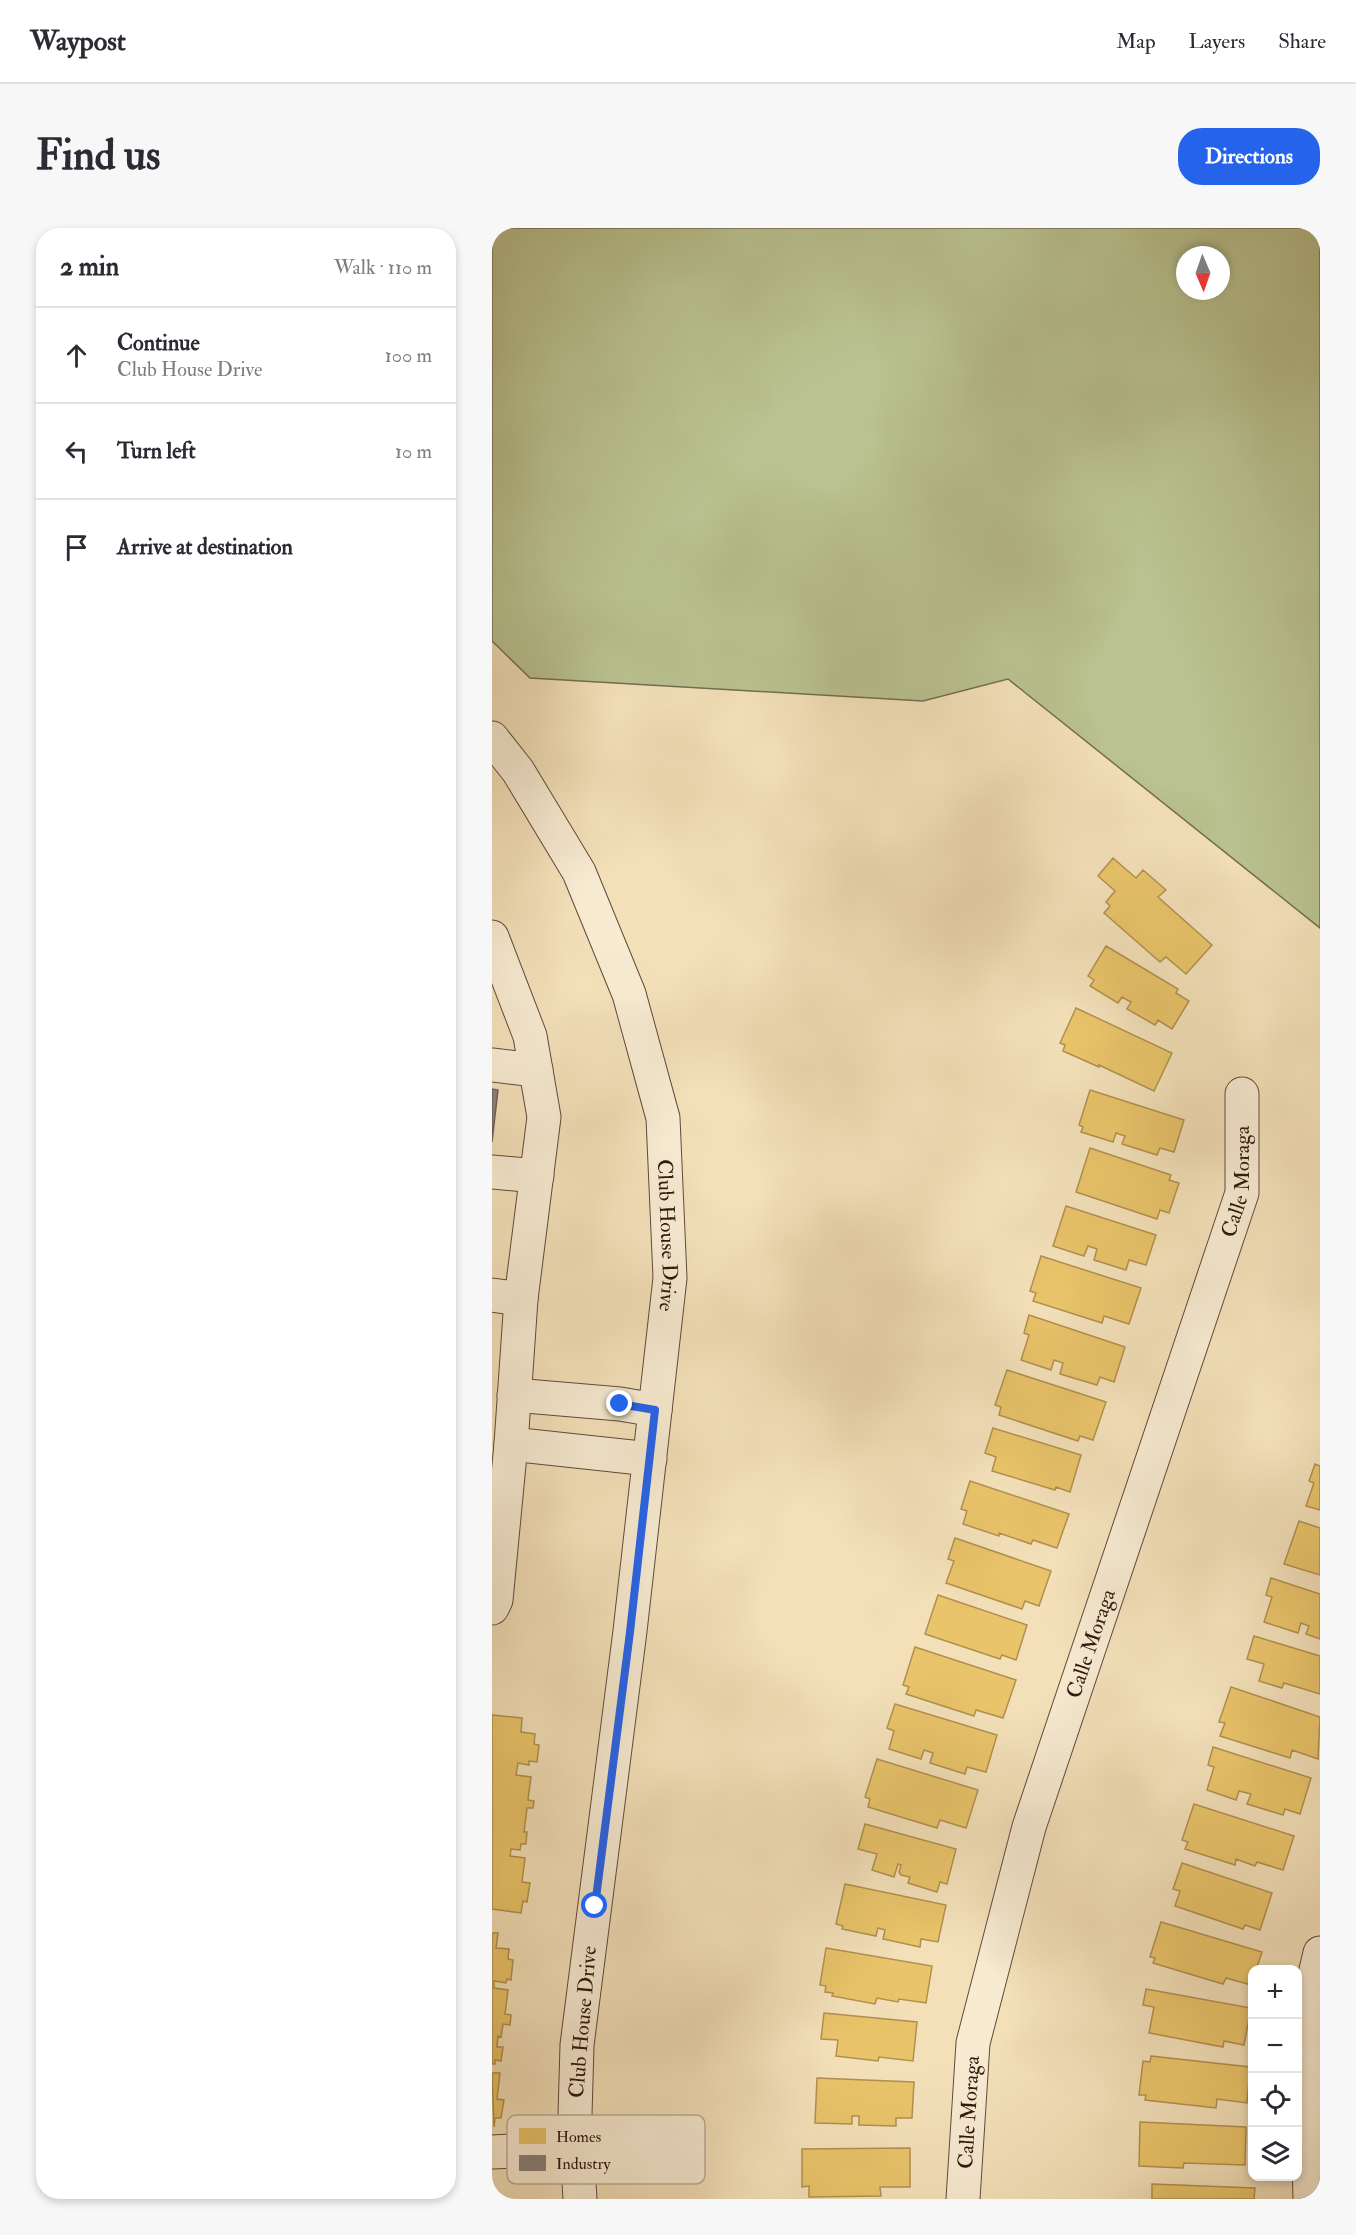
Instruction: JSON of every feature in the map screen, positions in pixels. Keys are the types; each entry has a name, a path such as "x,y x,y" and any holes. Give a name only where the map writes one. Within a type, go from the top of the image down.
{"street":[{"name":"Club House Drive","path":"492,738 518,771 579,872 629,994 663,1118 670,1278 630,1632 577,2045 574,2115"},
{"path":"492,937 530,1036 544,1117 537,1176 506,1297 514,1395 496,1600 492,1608"},
{"path":"492,1065 536,1070"},
{"name":"Calle Moraga","path":"963,2199 973,2043 1029,1827 1242,1192 1242,1094"},
{"path":"492,1172 537,1176"},
{"path":"514,1395 620,1404 655,1410"},
{"path":"511,1444 650,1459"},
{"path":"1310,2199 1305,2016 1320,1953"},
{"path":"492,2152 507,2151"},
{"name":"Club House Drive","path":"579,2184 580,2199"}],"green space":[{"path":"492,228 1320,228 1320,928 1008,679 923,701 530,678 492,641"}],"building: Homes":[{"path":"1113,858 1136,878 1143,870 1166,890 1158,897 1212,945 1186,974 1166,957 1160,962 1104,913 1110,906 1106,902 1115,891 1098,876"},
{"path":"1106,946 1178,989 1176,993 1189,1001 1172,1029 1158,1020 1155,1025 1127,1009 1131,1002 1122,997 1118,1003 1090,986 1094,980 1088,976"},
{"path":"1076,1008 1172,1053 1154,1091 1063,1051 1065,1045 1060,1043"},
{"path":"1090,1090 1184,1120 1174,1152 1160,1148 1157,1155 1122,1144 1125,1136 1116,1133 1113,1142 1081,1132 1083,1127 1079,1125"},
{"path":"1090,1148 1171,1175 1169,1180 1179,1183 1169,1213 1160,1210 1157,1219 1076,1192"},
{"path":"1066,1206 1156,1235 1146,1265 1129,1260 1126,1270 1094,1260 1097,1249 1088,1246 1084,1256 1053,1246"},
{"path":"1041,1256 1141,1288 1129,1324 1104,1316 1102,1323 1033,1301 1036,1293 1030,1291"},
{"path":"1029,1315 1125,1347 1114,1382 1100,1377 1097,1385 1060,1374 1063,1363 1054,1360 1051,1370 1021,1360 1029,1335 1024,1333"},
{"path":"1007,1370 1106,1402 1093,1440 1080,1436 1078,1441 999,1415 1001,1407 995,1405"},
{"path":"993,1428 1081,1455 1070,1492 1056,1487 1055,1490 992,1471 996,1457 985,1453"},
{"path":"1315,1464 1320,1466 1320,1510 1306,1506 1314,1483 1309,1481"},
{"path":"970,1481 1069,1514 1057,1548 1033,1540 1031,1544 999,1533 999,1536 963,1524 967,1511 961,1509"},
{"path":"1299,1521 1320,1528 1320,1575 1284,1564"},
{"path":"955,1538 1051,1571 1039,1606 1025,1601 1022,1609 946,1583 954,1561 948,1559"},
{"path":"1271,1578 1320,1594 1320,1639 1306,1634 1309,1626 1301,1623 1298,1633 1264,1622 1272,1597 1266,1595"},
{"path":"938,1595 1027,1625 1016,1660 1002,1655 1000,1659 925,1634"},
{"path":"1254,1636 1320,1656 1320,1694 1284,1683 1282,1688 1259,1681 1264,1664 1247,1659"},
{"path":"915,1647 1016,1680 1003,1718 976,1710 974,1716 906,1694 909,1687 903,1685"},
{"path":"1231,1687 1320,1717 1318,1759 1292,1750 1290,1758 1220,1736 1225,1723 1219,1722"},
{"path":"895,1704 997,1735 986,1772 967,1767 965,1774 930,1763 933,1753 924,1750 921,1759 889,1749 894,1731 887,1728"},
{"path":"492,1715 522,1718 521,1732 535,1734 534,1744 539,1745 537,1762 529,1761 529,1765 518,1763 516,1775 531,1777 528,1800 534,1801 533,1808 527,1808 524,1832 527,1832 526,1844 521,1844 520,1850 511,1849 510,1856 525,1858 522,1882 530,1883 527,1902 523,1901 521,1913 492,1909"},
{"path":"1213,1747 1311,1778 1300,1814 1285,1809 1283,1815 1247,1804 1251,1794 1239,1791 1236,1800 1207,1790 1214,1767 1208,1765"},
{"path":"877,1759 978,1790 966,1828 940,1820 937,1828 868,1807 870,1799 865,1797"},
{"path":"1194,1804 1294,1836 1283,1870 1257,1862 1255,1866 1236,1859 1235,1865 1185,1849 1188,1842 1182,1840"},
{"path":"865,1824 956,1849 947,1884 940,1882 937,1892 908,1883 910,1877 901,1875 899,1872 901,1865 898,1864 894,1877 872,1870 877,1854 858,1849"},
{"path":"1182,1863 1272,1893 1260,1930 1245,1925 1243,1929 1175,1906 1180,1891 1173,1889"},
{"path":"845,1884 946,1905 938,1942 921,1939 920,1947 883,1939 885,1930 878,1928 876,1936 842,1929 843,1926 836,1924"},
{"path":"1161,1922 1262,1952 1258,1965 1248,1965 1248,1984 1226,1978 1223,1984 1153,1963 1155,1958 1150,1957"},
{"path":"492,1933 498,1933 496,1948 509,1949 508,1959 513,1960 511,1980 507,1979 506,1983 494,1981 494,1988 508,1990 505,2014 511,2015 510,2025 503,2024 501,2037 498,2036 497,2047 503,2047 501,2061 495,2060 495,2064 492,2064"},
{"path":"826,1948 932,1966 926,2003 899,1999 898,2002 877,1998 875,2004 832,1996 833,1993 825,1992 826,1986 820,1985"},
{"path":"1146,1989 1248,2007 1244,2045 1224,2041 1223,2047 1149,2033 1154,2007 1143,2005"},
{"path":"824,2013 917,2022 913,2061 879,2057 878,2061 836,2056 838,2040 821,2039"},
{"path":"1151,2056 1248,2067 1247,2103 1217,2099 1216,2108 1145,2100 1146,2095 1139,2095 1143,2061 1150,2062"},
{"path":"492,2073 500,2073 497,2099 504,2100 501,2118 495,2118 494,2127"},
{"path":"817,2078 914,2082 912,2118 896,2118 896,2126 859,2125 859,2116 852,2116 852,2124 815,2123"},
{"path":"1140,2122 1246,2127 1245,2165 1184,2163 1183,2168 1139,2166"},
{"path":"910,2148 910,2187 880,2187 881,2196 809,2197 809,2186 802,2187 802,2149"},
{"path":"1152,2184 1255,2188 1254,2199 1152,2199"}],"building: Industry":[{"path":"492,1089 498,1090 492,1142"}],"route":[{"path":"595,1906 630,1632 655,1410 620,1404"}]}
